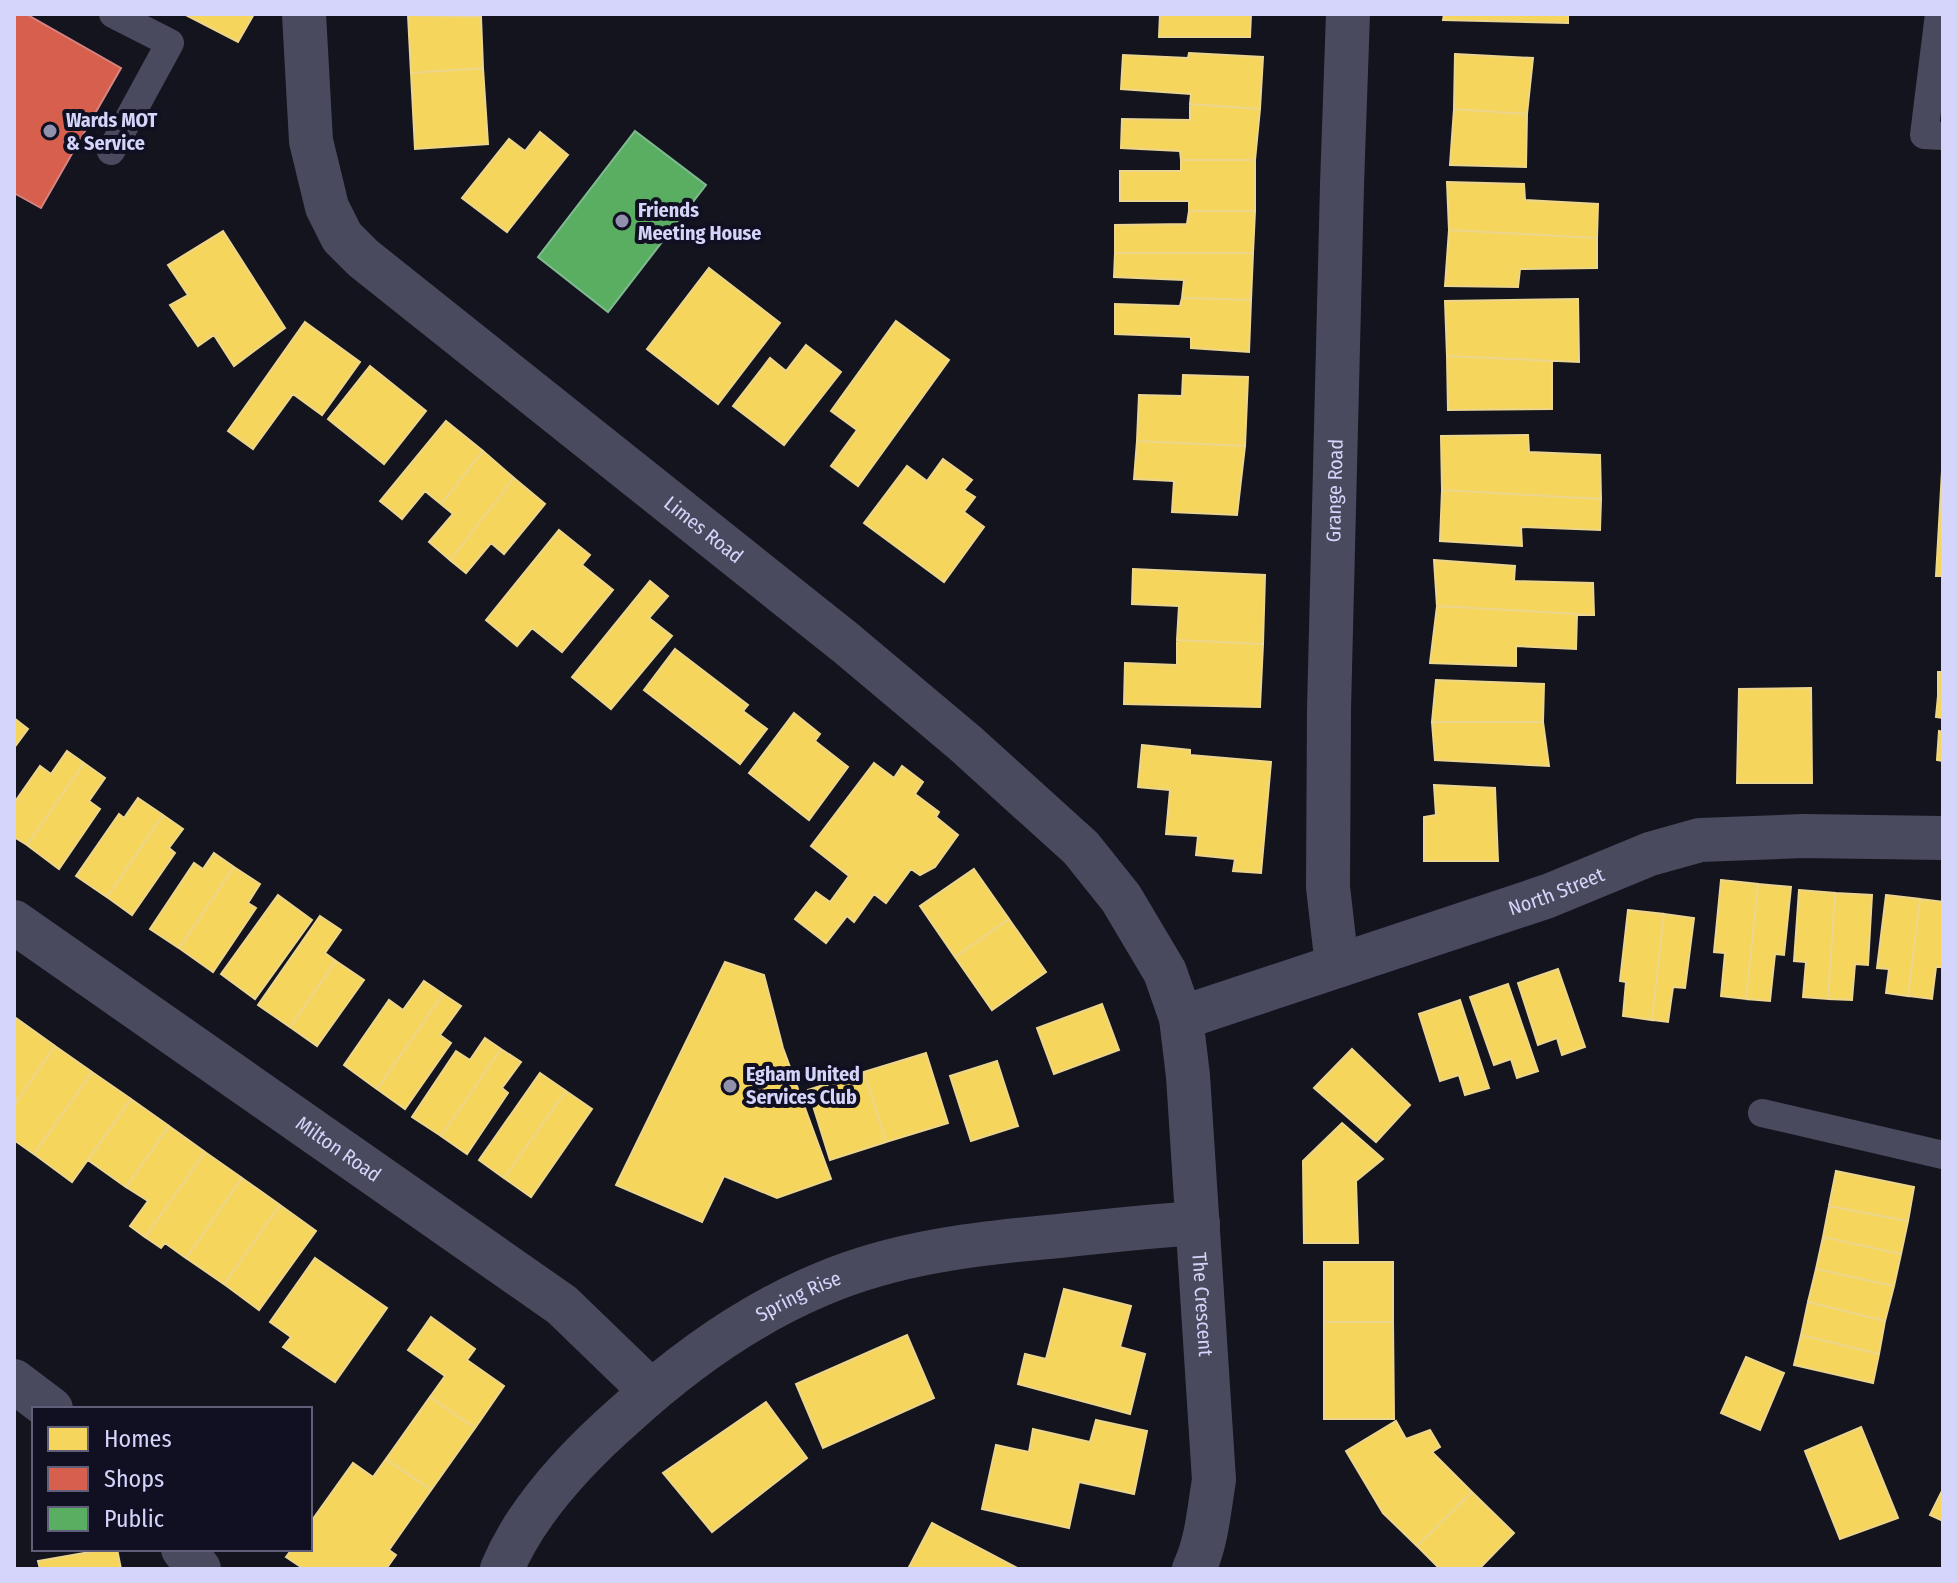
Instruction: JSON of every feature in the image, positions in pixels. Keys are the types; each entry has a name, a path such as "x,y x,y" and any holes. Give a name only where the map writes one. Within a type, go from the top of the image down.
{"street":[{"name":"Limes Road","path":"304,14 311,141 327,207 342,237 363,258 527,391 846,643 965,743 1081,848 1121,898 1147,938 1165,972 1181,1018"},
{"name":"Grange Road","path":"1337,966 1328,887 1329,725 1348,14"},
{"name":"North Street","path":"1181,1018 1548,896 1650,854 1700,840 1803,836 1943,838"},
{"name":"Milton Road","path":"14,922 562,1305 651,1391"},
{"name":"The Crescent","path":"1181,1018 1188,1076 1214,1480 1207,1566"},
{"name":"Spring Rise","path":"502,1569 530,1521 565,1474 598,1438 696,1355 823,1283 893,1260 942,1249 1198,1223"},
{"path":"14,1381 48,1407"},
{"path":"185,1551 199,1569"}],"lane":[{"path":"111,151 170,43 113,14"},
{"path":"1939,14 1924,135 1943,136"},
{"path":"1762,1113 1943,1155"}],"building: Homes":[{"path":"184,14 254,14 238,42"},
{"path":"1160,14 1251,14 1250,37 1159,37"},
{"path":"1444,14 1568,14 1568,23 1443,20"},
{"path":"408,15 481,17 483,68 411,73"},
{"path":"1189,53 1263,57 1260,109 1190,104 1191,94 1121,89 1123,55 1188,58"},
{"path":"1455,54 1533,58 1527,114 1454,109"},
{"path":"483,68 488,144 415,149 411,73"},
{"path":"1190,104 1260,109 1255,160 1181,160 1180,151 1121,148 1122,119 1190,120"},
{"path":"1454,109 1527,114 1526,167 1450,165"},
{"path":"540,132 568,155 507,232 462,198 509,139 525,151"},
{"path":"1181,160 1255,160 1255,211 1189,211 1189,201 1120,201 1120,171 1181,171"},
{"path":"1447,182 1524,184 1525,200 1598,204 1597,238 1449,230"},
{"path":"1189,211 1255,211 1253,253 1115,253 1115,225 1187,224"},
{"path":"1449,230 1597,238 1597,268 1520,269 1518,287 1445,286"},
{"path":"223,231 285,328 234,366 214,335 198,346 170,305 188,295 168,265"},
{"path":"1115,253 1253,253 1251,300 1182,298 1184,280 1114,277"},
{"path":"709,268 780,323 718,404 647,349"},
{"path":"1182,298 1251,300 1249,352 1191,348 1191,337 1115,334 1115,304 1180,306"},
{"path":"1578,299 1579,362 1447,356 1445,301"},
{"path":"896,321 949,360 858,486 831,466 857,430 831,411"},
{"path":"305,322 360,362 322,415 293,394 253,449 228,431"},
{"path":"806,345 841,372 784,445 733,406 770,358 786,371"},
{"path":"1447,356 1552,361 1552,409 1448,410"},
{"path":"370,366 426,411 384,464 328,419"},
{"path":"1183,375 1248,377 1245,446 1137,441 1139,395 1182,396"},
{"path":"446,421 483,451 441,504 425,491 402,519 380,501"},
{"path":"1528,435 1529,452 1600,455 1601,499 1442,490 1441,436"},
{"path":"1137,441 1245,446 1237,515 1172,512 1174,481 1134,479"},
{"path":"483,451 514,478 450,560 429,542 453,514 441,504"},
{"path":"943,459 972,480 964,490 975,497 964,512 984,527 944,582 864,523 907,466 927,481"},
{"path":"1942,471 1943,524 1939,524"},
{"path":"514,478 545,504 504,554 491,543 466,573 450,560"},
{"path":"1442,490 1601,499 1600,530 1521,527 1522,546 1440,541"},
{"path":"1939,524 1943,524 1943,576 1936,576"},
{"path":"559,530 590,555 582,565 613,590 562,652 532,628 517,646 486,620"},
{"path":"1434,560 1515,566 1514,581 1593,583 1594,615 1437,606"},
{"path":"1133,569 1265,575 1263,644 1177,640 1179,606 1132,604"},
{"path":"650,581 668,596 649,618 672,636 611,709 572,677"},
{"path":"1437,606 1577,614 1576,649 1516,646 1516,666 1430,663"},
{"path":"1177,640 1263,644 1260,707 1124,704 1125,663 1177,665"},
{"path":"675,649 748,705 743,711 767,729 740,764 644,690"},
{"path":"1938,672 1943,672 1943,696 1938,696"},
{"path":"1436,680 1544,684 1543,722 1432,722"},
{"path":"1811,688 1812,783 1737,783 1739,689"},
{"path":"1938,696 1943,696 1943,718 1936,717"},
{"path":"794,713 820,734 815,741 848,767 809,820 749,773"},
{"path":"14,718 28,729 14,748"},
{"path":"1432,722 1543,722 1549,766 1435,760"},
{"path":"1939,731 1943,732 1943,761 1937,760"},
{"path":"1142,745 1190,750 1190,755 1271,762 1261,873 1233,871 1235,859 1196,855 1198,836 1166,834 1170,790 1138,787"},
{"path":"67,751 84,763 27,845 14,837 14,803 40,766 51,774"},
{"path":"84,763 105,778 89,801 100,809 59,869 27,845"},
{"path":"874,763 894,778 902,766 923,782 915,794 939,812 936,817 958,835 935,867 920,875 911,869 886,903 874,894 854,922 847,916 826,943 795,919 816,892 830,902 849,876 811,846"},
{"path":"1434,785 1495,788 1498,861 1424,861 1424,817 1436,815"},
{"path":"138,798 163,815 107,897 76,876 119,814 124,818"},
{"path":"163,815 183,829 169,848 175,853 132,915 107,897"},
{"path":"214,853 234,867 179,948 150,929 194,863 203,869"},
{"path":"234,867 260,884 248,903 256,908 213,972 179,948"},
{"path":"974,869 1009,919 955,957 920,906"},
{"path":"1721,880 1758,884 1746,999 1721,996 1725,953 1714,952"},
{"path":"1758,884 1791,887 1784,955 1775,954 1770,1001 1746,999"},
{"path":"1799,890 1835,893 1828,999 1803,997 1806,962 1794,961"},
{"path":"1835,893 1872,895 1868,965 1855,964 1852,1000 1828,999"},
{"path":"278,895 312,920 255,999 221,974"},
{"path":"1886,895 1920,899 1908,996 1886,993 1889,969 1877,968"},
{"path":"1920,899 1943,902 1943,967 1936,967 1932,999 1908,996"},
{"path":"1628,910 1664,914 1652,1020 1623,1016 1626,982 1620,981"},
{"path":"1664,914 1694,918 1685,988 1673,987 1668,1022 1652,1020"},
{"path":"320,916 341,930 325,953 336,961 290,1027 258,1005"},
{"path":"1009,919 1046,972 992,1010 955,957"},
{"path":"336,961 364,980 317,1046 290,1027"},
{"name":"Egham United Services Club","path":"725,962 764,975 783,1048 831,1179 777,1198 724,1176 702,1222 616,1185"},
{"path":"1558,969 1585,1047 1562,1055 1557,1038 1538,1045 1518,983"},
{"path":"424,981 443,994 377,1089 344,1065 389,1000 403,1010"},
{"path":"1508,984 1538,1071 1517,1078 1511,1059 1494,1065 1470,997"},
{"path":"443,994 461,1006 440,1035 451,1043 405,1109 377,1089"},
{"path":"1460,1000 1489,1088 1465,1095 1459,1075 1440,1081 1419,1014"},
{"path":"1102,1004 1119,1050 1054,1074 1037,1028"},
{"path":"16,1018 55,1046 14,1105 14,1021"},
{"path":"485,1038 501,1049 441,1136 412,1117 456,1051 470,1060"},
{"path":"55,1046 92,1072 34,1154 14,1140 14,1105"},
{"path":"501,1049 521,1062 502,1088 508,1093 467,1154 441,1136"},
{"path":"1352,1049 1410,1105 1376,1142 1314,1088"},
{"path":"926,1053 948,1123 886,1142 864,1072"},
{"path":"997,1061 1018,1126 971,1141 950,1076"},
{"path":"92,1072 131,1099 72,1182 34,1154"},
{"path":"864,1072 886,1142 830,1160 808,1090"},
{"path":"540,1073 566,1091 504,1178 479,1160"},
{"path":"566,1091 592,1109 531,1197 504,1178"},
{"path":"131,1099 169,1126 126,1187 88,1160"},
{"path":"1342,1123 1383,1159 1356,1181 1358,1243 1304,1243 1303,1161"},
{"path":"169,1126 205,1152 145,1237 130,1226 148,1201 126,1187"},
{"path":"205,1152 242,1178 186,1258 165,1243 161,1248 145,1237"},
{"path":"1836,1171 1914,1187 1908,1221 1829,1206"},
{"path":"242,1178 280,1205 224,1284 186,1258"},
{"path":"280,1205 316,1231 259,1310 224,1284"},
{"path":"1829,1206 1908,1221 1901,1254 1823,1237"},
{"path":"1823,1237 1901,1254 1894,1286 1816,1269"},
{"path":"315,1258 387,1308 335,1382 283,1347 291,1337 270,1322"},
{"path":"1324,1262 1393,1262 1393,1322 1324,1322"},
{"path":"1816,1269 1894,1286 1885,1321 1808,1302"},
{"path":"1064,1289 1131,1306 1120,1347 1145,1354 1130,1414 1018,1384 1025,1354 1046,1359"},
{"path":"1808,1302 1885,1321 1879,1354 1801,1335"},
{"path":"431,1317 475,1349 467,1360 504,1386 475,1428 430,1397 445,1376 408,1350"},
{"path":"1324,1322 1393,1322 1394,1419 1324,1419"},
{"path":"907,1335 934,1398 823,1448 796,1384"},
{"path":"1801,1335 1879,1354 1873,1383 1794,1365"},
{"path":"1746,1357 1784,1373 1760,1430 1721,1413"},
{"path":"430,1397 475,1428 431,1490 386,1459"},
{"path":"766,1402 807,1458 712,1532 663,1473"},
{"path":"1096,1420 1147,1431 1134,1494 1079,1482 1069,1528 982,1509 996,1445 1029,1452 1033,1429 1090,1442"},
{"path":"1396,1421 1406,1439 1430,1430 1440,1447 1432,1452 1472,1492 1417,1546 1383,1513 1346,1451"},
{"path":"1861,1427 1898,1518 1840,1539 1805,1451"},
{"path":"386,1459 431,1490 389,1550 396,1555 386,1569 304,1569 286,1557 290,1551 312,1551 312,1520 353,1463 373,1477"},
{"path":"1943,1489 1943,1521 1930,1515"},
{"path":"1472,1492 1514,1533 1479,1569 1440,1569 1417,1546"},
{"path":"932,1523 1019,1569 908,1569"},
{"path":"96,1551 117,1551 121,1569 40,1569 38,1561"}],"building: Shops":[{"name":"Wards MOT & Service","path":"14,14 26,14 121,68 41,208 14,193"}],"building: Public":[{"name":"Friends Meeting House","path":"635,131 706,185 608,312 538,257"}],"place":[{"name":"Wards MOT & Service","path":"50,131"},
{"name":"Friends Meeting House","path":"622,221"},
{"name":"Egham United Services Club","path":"730,1086"}]}
